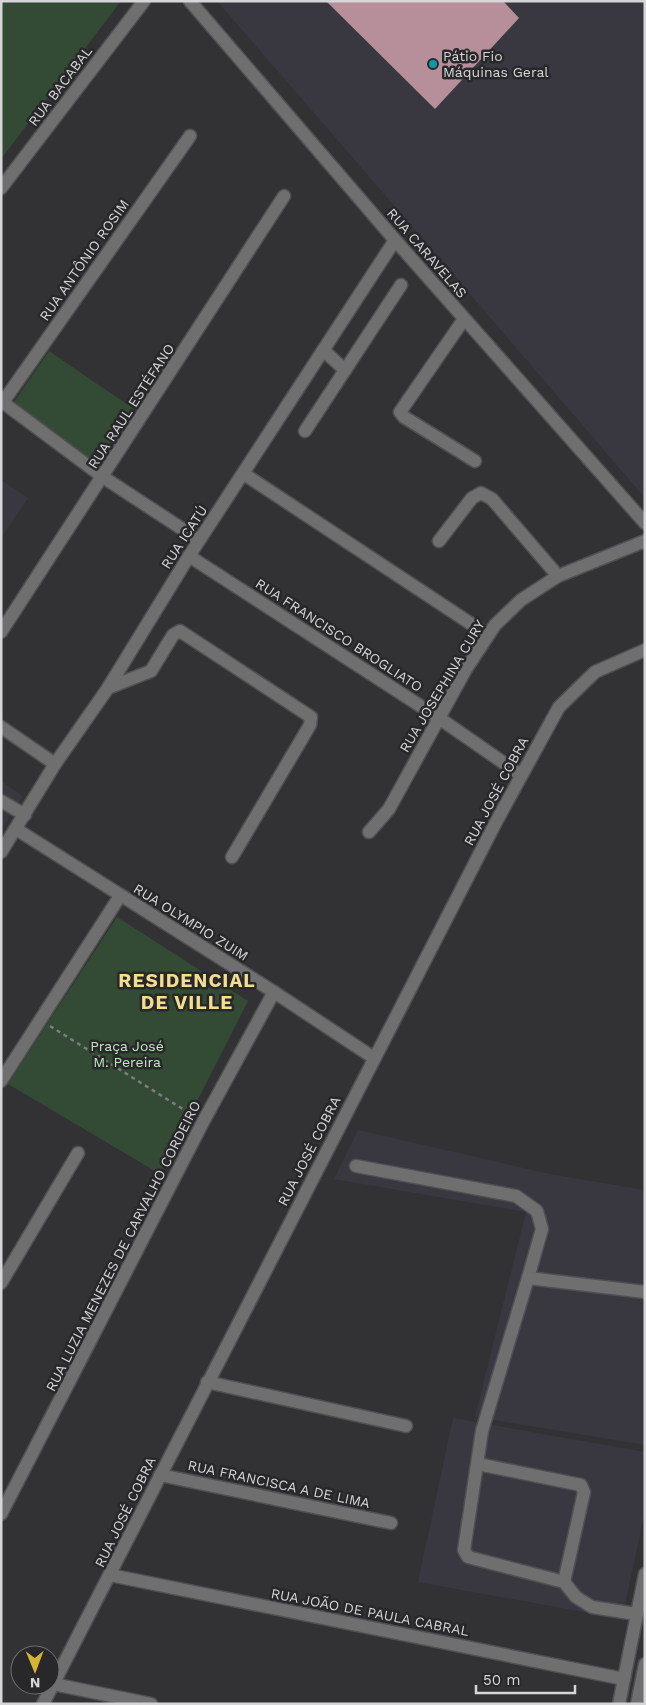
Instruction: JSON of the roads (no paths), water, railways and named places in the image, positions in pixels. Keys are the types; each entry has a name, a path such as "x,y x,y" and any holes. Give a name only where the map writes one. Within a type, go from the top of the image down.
{"street":[{"name":"RUA BACABAL","path":"1,188 144,1"},
{"name":"RUA CARAVELAS","path":"190,1 395,240 645,524"},
{"name":"RUA ANTÔNIO ROSIM","path":"2,401 190,136"},
{"name":"RUA RAUL ESTÉFANO","path":"1,632 284,196"},
{"name":"RUA ICATÚ","path":"1,852 55,764 108,688 188,556 244,474 395,240"},
{"path":"305,431 401,286"},
{"path":"464,319 400,412 404,417 475,461"},
{"path":"323,350 345,370"},
{"path":"2,401 103,477 199,540"},
{"path":"244,474 488,635"},
{"path":"439,540 472,498 481,493 492,499 558,576"},
{"name":"RUA JOSEPHINA CURY","path":"369,832 389,809 439,718 495,625 521,600 558,576 645,541"},
{"name":"RUA FRANCISCO BROGLIATO","path":"188,556 439,718 521,775"},
{"path":"108,688 151,672 173,635 180,632 311,717 310,725 232,857"},
{"name":"RUA JOSÉ COBRA","path":"60,1671 374,1058 521,775 559,707 581,684 612,663 645,650"},
{"path":"1,727 55,764"},
{"path":"1,800 24,815"},
{"name":"RUA OLYMPIO ZUIM","path":"16,829 274,992 374,1058"},
{"path":"1,1082 120,896"},
{"name":"RUA LUZIA MENEZES DE CARVALHO CORDEIRO","path":"1,1514 204,1122 274,992"},
{"path":"1,1284 78,1153"},
{"path":"356,1166 516,1196 537,1211 542,1229 482,1431 464,1550 468,1557 564,1582 576,1597 592,1607 636,1614"},
{"path":"528,1278 645,1292"},
{"path":"207,1382 406,1426"},
{"path":"478,1464 577,1483 583,1488 564,1582"},
{"name":"RUA FRANCISCA A DE LIMA","path":"160,1474 391,1523"},
{"path":"619,1704 645,1574"},
{"name":"RUA JOÃO DE PAULA CABRAL","path":"110,1575 624,1678"},
{"path":"637,1704 645,1664"},
{"path":"60,1685 151,1704"}],"place":[{"name":"Pátio Fio Máquinas Geral","path":"433,64"}],"district":[{"name":"RESIDENCIAL DE VILLE","path":"187,991"}],"park label":[{"name":"Praça José M. Pereira","path":"127,1054"}]}
